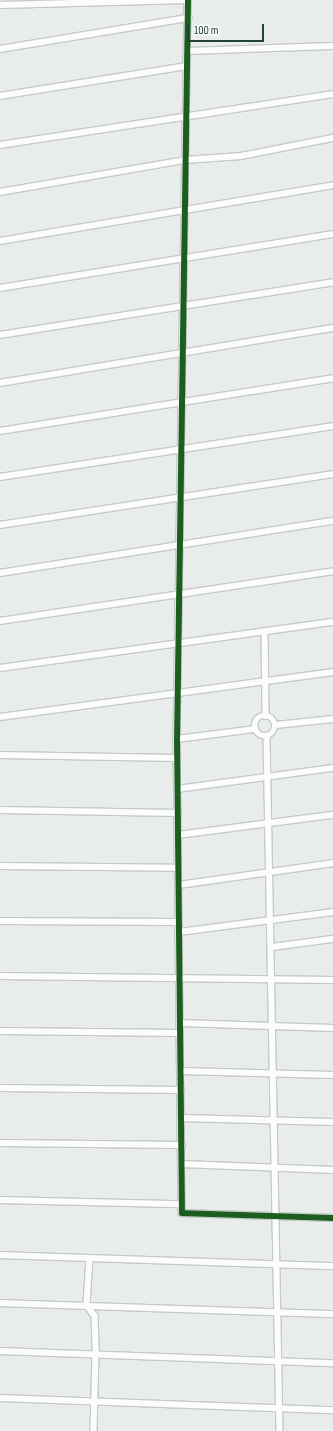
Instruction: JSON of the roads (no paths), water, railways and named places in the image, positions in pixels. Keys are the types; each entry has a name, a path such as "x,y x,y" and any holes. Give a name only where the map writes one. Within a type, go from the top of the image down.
{"street":[{"path":"0,5 187,0 188,18 181,353 177,693 182,1213 333,1218"},
{"path":"0,50 188,18"},
{"path":"187,51 333,46"},
{"path":"0,96 187,66"},
{"path":"0,145 186,115 294,102 333,94"},
{"path":"0,192 185,160 241,156 333,138"},
{"path":"0,241 333,185"},
{"path":"0,288 183,257 333,234"},
{"path":"0,335 333,282"},
{"path":"0,383 333,328"},
{"path":"0,431 333,378"},
{"path":"0,477 333,426"},
{"path":"0,525 333,474"},
{"path":"0,573 333,521"},
{"path":"0,621 333,571"},
{"path":"0,668 333,622"},
{"path":"265,632 266,716 276,725 333,719"},
{"path":"0,717 333,672"},
{"path":"255,729 256,721 266,716"},
{"path":"267,736 274,733 276,725"},
{"path":"177,739 255,729 267,736"},
{"path":"267,736 276,1120 280,1431"},
{"path":"0,755 177,758"},
{"path":"178,789 333,768"},
{"path":"0,810 178,813"},
{"path":"178,835 333,815"},
{"path":"179,885 333,863"},
{"path":"0,866 178,868"},
{"path":"179,932 333,912"},
{"path":"0,921 179,922"},
{"path":"272,947 333,939"},
{"path":"0,976 180,976 333,980"},
{"path":"180,1023 333,1028"},
{"path":"0,1031 180,1033"},
{"path":"181,1071 333,1075"},
{"path":"0,1088 181,1090"},
{"path":"181,1118 333,1122"},
{"path":"0,1143 182,1145"},
{"path":"182,1164 333,1170"},
{"path":"0,1200 182,1204"},
{"path":"0,1255 333,1266"},
{"path":"90,1258 87,1305 95,1316 96,1354 94,1431"},
{"path":"0,1303 333,1314"},
{"path":"0,1351 333,1363"},
{"path":"0,1398 333,1410"}]}
